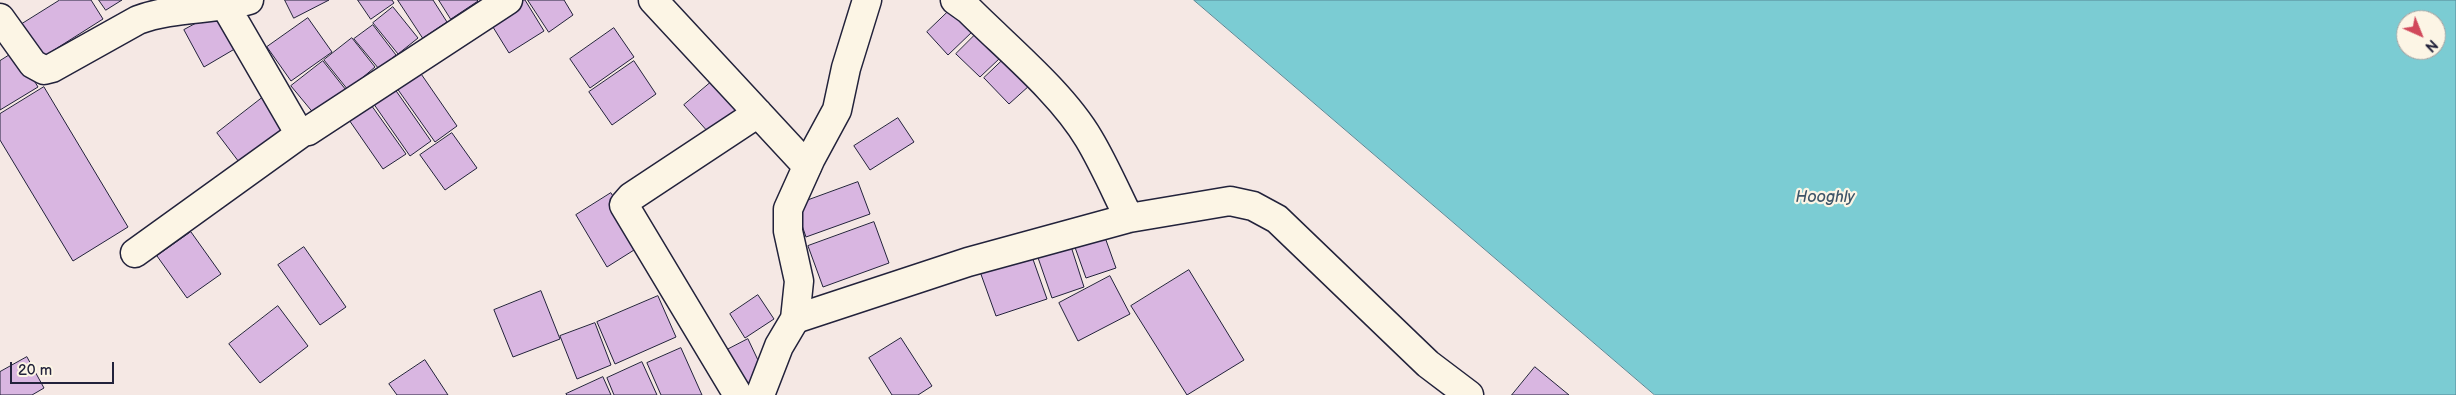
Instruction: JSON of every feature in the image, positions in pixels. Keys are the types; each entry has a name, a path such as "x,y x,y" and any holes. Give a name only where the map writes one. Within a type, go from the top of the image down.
{"street":[{"path":"135,253 303,132 308,131 508,0"},
{"path":"653,0 807,166"},
{"path":"760,395 779,346 795,319 799,281 788,231 788,209 807,166 837,110 846,68 867,0"},
{"path":"955,0 969,10 1052,92 1089,138 1129,218"},
{"path":"0,18 33,64 44,70 52,68 138,20 151,15 238,3 295,126 303,132"},
{"path":"738,395 624,205 631,197 758,113"},
{"path":"795,319 968,262 1129,218 1230,201 1253,206 1277,218 1428,364 1468,395"}],"water":[{"name":"Hooghly","path":"1194,0 2456,0 2456,395 1655,395"}],"building":[{"path":"60,0 91,0 103,19 43,57 22,24"},
{"path":"99,0 122,0 106,10"},
{"path":"285,0 329,0 294,18"},
{"path":"358,0 392,0 394,3 371,19"},
{"path":"398,0 433,0 447,22 423,38"},
{"path":"439,0 477,0 478,1 451,19"},
{"path":"518,0 525,0 544,31 509,53 488,19"},
{"path":"528,0 564,0 573,15 549,32"},
{"path":"393,7 418,38 398,54 373,23"},
{"path":"952,8 973,31 948,55 927,32"},
{"path":"219,11 238,47 204,67 184,30"},
{"path":"308,18 332,52 291,81 267,47"},
{"path":"373,25 396,55 379,69 354,39"},
{"path":"614,28 634,57 590,88 570,59"},
{"path":"976,34 1000,58 980,77 956,54"},
{"path":"352,38 375,67 348,90 324,60"},
{"path":"16,51 38,87 0,110 0,61"},
{"path":"1005,58 1030,85 1009,104 984,78"},
{"path":"323,61 346,90 315,115 291,86"},
{"path":"634,61 656,94 612,125 589,92"},
{"path":"417,68 457,126 435,142 394,84"},
{"path":"716,78 741,107 709,133 684,105"},
{"path":"392,85 431,141 410,156 371,100"},
{"path":"44,87 128,227 73,261 0,140 0,114"},
{"path":"262,98 288,131 242,166 217,133"},
{"path":"369,102 406,154 383,169 347,117"},
{"path":"898,118 914,142 870,170 854,146"},
{"path":"452,133 477,168 445,190 420,155"},
{"path":"858,182 870,214 806,237 795,205"},
{"path":"611,193 642,245 607,267 576,215"},
{"path":"874,222 889,263 823,287 808,246"},
{"path":"1102,229 1116,268 1086,278 1072,239"},
{"path":"191,232 221,274 187,298 157,256"},
{"path":"1068,237 1084,287 1052,298 1035,249"},
{"path":"304,247 346,307 320,325 278,265"},
{"path":"1029,248 1047,299 996,316 978,266"},
{"path":"1189,270 1244,360 1187,395 1131,306"},
{"path":"1110,276 1130,314 1078,341 1059,303"},
{"path":"541,291 560,339 513,357 494,310"},
{"path":"758,295 774,319 745,338 730,314"},
{"path":"658,296 676,337 615,364 597,322"},
{"path":"278,306 308,346 260,383 229,344"},
{"path":"595,323 611,365 577,379 560,336"},
{"path":"901,338 932,386 918,395 892,395 869,358"},
{"path":"748,339 765,375 738,388 721,353"},
{"path":"681,348 702,395 661,395 647,363"},
{"path":"27,357 44,388 32,395 0,395 0,372"},
{"path":"425,360 448,395 397,395 389,384"},
{"path":"642,362 657,395 614,395 607,378"},
{"path":"1535,367 1569,395 1512,395"},
{"path":"603,377 611,395 566,394"}]}
